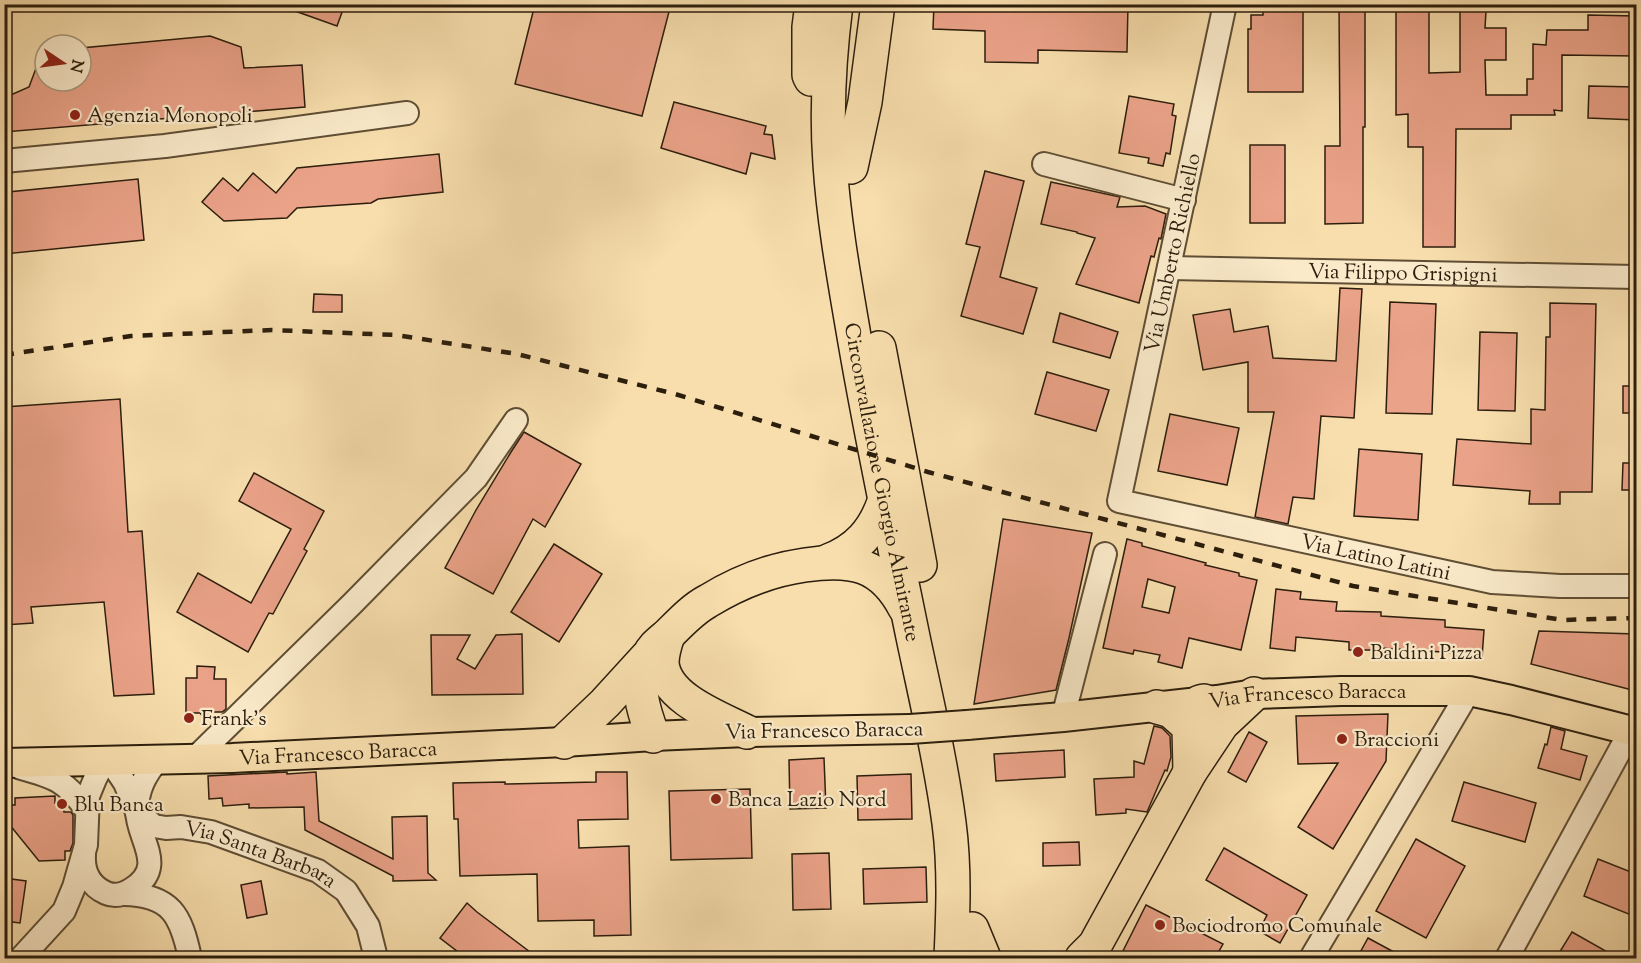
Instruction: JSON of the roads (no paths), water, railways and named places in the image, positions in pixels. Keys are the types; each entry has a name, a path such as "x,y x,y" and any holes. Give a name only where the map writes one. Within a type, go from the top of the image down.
{"highway":[{"path":"812,4 809,27 809,75 829,125"},
{"name":"Circonvallazione Giorgio Almirante","path":"836,4 830,57 829,125 830,164 837,227 884,502 950,825 954,894 951,958"},
{"name":"Circonvallazione Giorgio Almirante","path":"855,4 848,95 850,167 866,275 958,754 972,850 976,949"},
{"path":"850,167 865,102 878,4"},
{"path":"828,561 840,557 861,542 876,523 884,502"},
{"path":"653,736 644,714 640,693 641,680 660,656 679,623 706,602 756,576 784,568 828,561 861,566 882,578 892,587 910,621"},
{"path":"660,656 673,688 703,710 747,732"},
{"path":"564,742 660,656"},
{"path":"1157,707 1170,711 1208,713 1254,694"},
{"path":"1082,958 1095,945 1190,771 1208,713"}],"main road":[{"name":"Via Francesco Baracca","path":"1254,694 1469,691 1634,731"},
{"name":"Via Francesco Baracca","path":"5,763 193,760 653,736 910,729 1157,707"}],"street":[{"name":"Via Umberto Richiello","path":"1119,501 1225,4"},
{"path":"4,161 165,146 407,113"},
{"path":"1044,164 1184,200"},
{"name":"Via Filippo Grispigni","path":"1169,268 1636,277"},
{"path":"193,760 476,478 516,420"},
{"name":"Via Latino Latini","path":"1119,501 1492,582 1560,586 1636,586"},
{"path":"1063,717 1105,554"},
{"path":"1311,958 1469,691"},
{"path":"1507,958 1634,731"},
{"path":"21,958 64,911 84,854 87,838 88,796 94,779 107,760 125,783 137,813 150,856 150,865 142,882 116,894 64,911"},
{"path":"137,813 140,789 148,772 158,760"},
{"path":"5,763 54,777 71,790 87,811"},
{"name":"Via Santa Barbara","path":"137,813 154,826 181,827 211,832 318,871 346,891 368,926 376,958"},
{"path":"84,854 86,873 98,889 116,894 154,898 170,907 185,934 190,958"}],"railway":[{"path":"4,355 131,336 272,330 396,335 517,354 675,394 928,472 1353,586 1562,620 1636,618"}],"place":[{"name":"Agenzia Monopoli","path":"75,115"},
{"name":"Baldini Pizza","path":"1358,652"},
{"name":"Frank's","path":"189,718"},
{"name":"Braccioni","path":"1342,739"},
{"name":"Banca Lazio Nord","path":"716,799"},
{"name":"Blu Banca","path":"62,804"},
{"name":"Bociodromo Comunale","path":"1160,925"}]}
